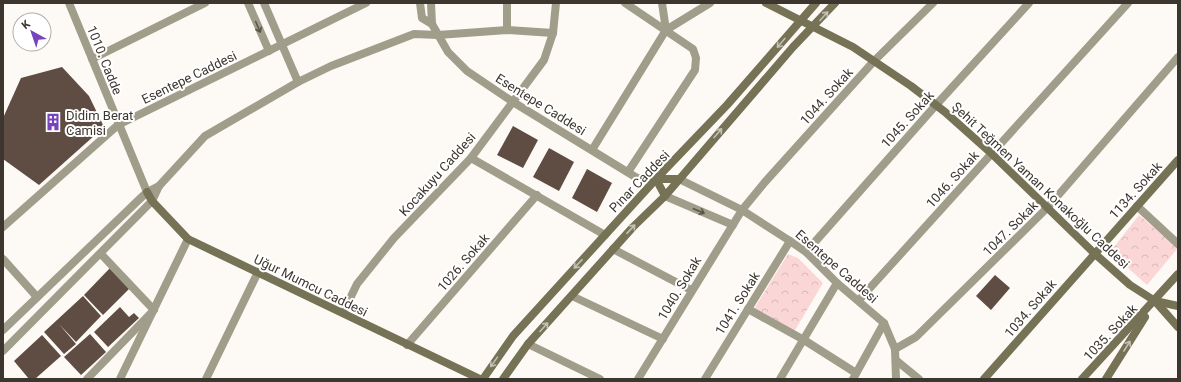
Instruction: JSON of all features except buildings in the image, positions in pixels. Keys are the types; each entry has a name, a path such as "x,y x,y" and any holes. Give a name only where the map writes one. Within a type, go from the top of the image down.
{"street":[{"name":"1010. Cadde","path":"69,3 118,125 147,192"},
{"path":"92,59 205,3"},
{"path":"248,3 269,51"},
{"path":"264,3 298,82"},
{"name":"Esentepe Caddesi","path":"3,227 118,125 366,3"},
{"name":"Esentepe Caddesi","path":"420,3 422,18 432,24 448,52 467,71 513,102 637,178 656,179"},
{"path":"431,3 432,24"},
{"path":"506,3 508,30"},
{"name":"Kocakuyu Caddesi","path":"343,313 357,284 394,238 471,158 544,60 553,33 556,3"},
{"path":"625,3 693,49 696,58 695,70 628,172"},
{"path":"662,3 666,30"},
{"path":"592,150 666,30 710,3"},
{"name":"Şehit Teğmen Yaman Konakoğlu Caddesi","path":"766,3 853,47 936,104 992,152 1094,253 1130,285 1154,301 1178,326"},
{"name":"Pınar Caddesi","path":"481,379 512,336 656,179 727,105 816,3"},
{"name":"Pınar Caddesi","path":"503,379 528,344 633,227 665,196 793,46 835,3"},
{"name":"1044. Sokak","path":"742,210 765,182 874,61 933,3"},
{"name":"1045. Sokak","path":"806,252 936,104 1029,3"},
{"name":"1046. Sokak","path":"859,300 1128,3"},
{"path":"3,351 152,201 159,186 205,136 298,82 331,66 414,34 438,35 508,30 553,33"},
{"name":"1047. Sokak","path":"895,349 916,337 1048,207 1178,57"},
{"path":"471,158 605,235"},
{"name":"1134. Sokak","path":"1094,253 1178,160"},
{"path":"679,179 656,179 665,196 732,225"},
{"name":"Esentepe Caddesi","path":"679,179 742,210 806,252 837,283 859,300 884,323 895,349 897,361 896,379"},
{"path":"3,330 147,192 159,186"},
{"name":"Uğur Mumcu Caddesi","path":"147,192 152,201 188,239 407,345 481,379"},
{"name":"1026. Sokak","path":"407,345 537,195"},
{"path":"1137,206 1178,244"},
{"name":"1040. Sokak","path":"638,379 691,290 742,210"},
{"path":"120,379 188,239"},
{"name":"1041. Sokak","path":"705,379 790,241"},
{"path":"613,249 691,290"},
{"name":"1034. Sokak","path":"984,379 1094,253"},
{"path":"101,254 154,310"},
{"path":"3,259 37,297"},
{"path":"206,379 258,272"},
{"name":"1035. Sokak","path":"1082,379 1178,274"},
{"path":"780,379 837,283"},
{"path":"572,296 663,339"},
{"name":"Şehit Teğmen Yaman Konakoğlu Caddesi","path":"1154,301 1178,306"},
{"name":"1035. Sokak","path":"1106,379 1154,301"},
{"path":"748,309 804,340 855,376 884,323"},
{"path":"87,379 154,310"},
{"path":"528,344 600,379"},
{"path":"897,361 918,379"}],"green space":[{"path":"1139,215 1178,248 1147,285 1110,252"},
{"path":"788,254 798,258 823,283 794,332 754,309"}],"place":[{"name":"Didim Berat Camisi","path":"53,122"}]}
